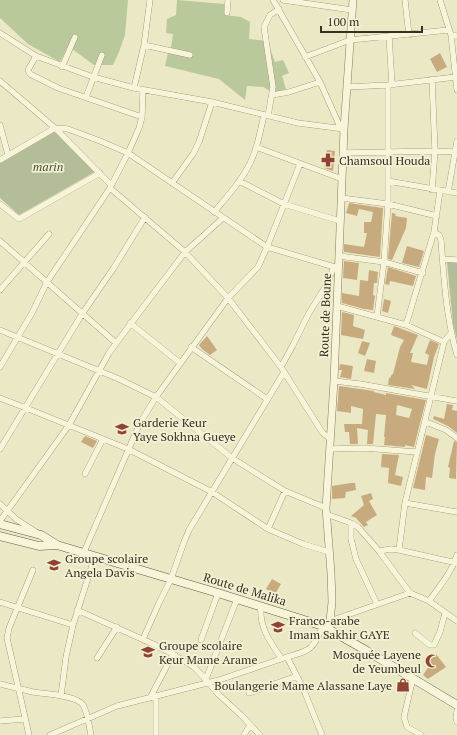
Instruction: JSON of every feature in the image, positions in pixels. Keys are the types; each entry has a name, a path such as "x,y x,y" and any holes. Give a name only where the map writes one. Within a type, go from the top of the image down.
{"main road":[{"name":"Route de Malika","path":"0,522 41,535 57,545 84,552 171,580 238,598 326,628 457,705"},
{"name":"Route de Malika","path":"0,536 39,546 57,545"}],"street":[{"path":"134,88 144,45 150,0"},
{"path":"227,13 228,0"},
{"path":"273,0 320,82 342,129"},
{"path":"283,0 352,10"},
{"name":"Route de Boune","path":"326,628 330,621 332,595 326,511 334,382 337,306 336,268 342,179 342,129 347,87 353,0"},
{"path":"405,0 409,34"},
{"path":"440,0 452,33 457,90"},
{"path":"214,212 239,181 248,167 266,116 272,95 272,77 264,27 270,15 279,9"},
{"path":"0,33 36,56 62,67 93,77 134,88 212,102 309,125 342,129"},
{"path":"305,57 350,40 409,34 452,33"},
{"path":"377,316 384,262 388,204 387,153 390,85 389,36"},
{"path":"62,67 75,37"},
{"path":"144,45 190,55"},
{"path":"86,97 102,55"},
{"path":"36,56 28,70 30,74 58,88 142,117"},
{"path":"347,87 390,85 456,74"},
{"path":"432,79 435,151 432,190"},
{"path":"0,81 55,128 100,172 111,186 185,252 228,298 282,369 322,432 330,439"},
{"path":"272,95 289,92 320,82"},
{"path":"0,367 47,282 111,186 128,154 142,117 143,90"},
{"path":"172,183 199,142 212,102"},
{"path":"0,125 8,155"},
{"path":"0,160 55,128 68,129 100,141 128,154 267,247 336,268 309,313 267,399 184,542 171,580 143,639"},
{"path":"448,192 457,141"},
{"path":"256,147 342,179"},
{"path":"343,154 435,151 454,152"},
{"path":"84,552 140,423 180,362 228,298 255,271 267,247 300,164"},
{"path":"0,204 19,219 100,172"},
{"path":"239,181 284,204 340,221"},
{"path":"388,181 432,190 457,193"},
{"path":"406,325 423,273 434,232 440,191"},
{"path":"341,198 388,204 437,216"},
{"path":"0,449 82,314 114,269 145,217"},
{"path":"0,522 69,425 99,371 130,323 185,252 223,218"},
{"path":"434,232 439,235 441,240 447,311 457,355"},
{"path":"0,290 49,234"},
{"path":"0,241 116,343"},
{"path":"338,256 384,262 423,273"},
{"path":"442,259 457,260"},
{"path":"337,306 406,325 444,342"},
{"path":"130,323 180,362"},
{"path":"0,330 119,379 156,397 232,458 285,491 351,523 361,530 379,551 410,593 429,601 457,621"},
{"path":"399,550 416,452 426,422 430,397 444,342 451,333"},
{"path":"191,347 267,399"},
{"path":"334,382 360,384 457,401"},
{"path":"0,398 128,449 212,492 268,529 292,540 329,552"},
{"path":"426,422 446,430 457,438"},
{"path":"85,474 103,439"},
{"path":"330,450 364,448 416,452"},
{"path":"268,529 285,491"},
{"path":"406,503 457,512"},
{"path":"0,504 16,519 41,535"},
{"path":"351,523 351,539 356,559 377,604"},
{"path":"379,551 391,549 399,550 456,563"},
{"path":"429,601 456,563 457,555"},
{"path":"61,696 66,657 73,625 95,556"},
{"path":"29,735 24,719 8,642 9,628 32,570"},
{"path":"201,640 218,592"},
{"path":"330,621 410,593"},
{"path":"207,681 238,598"},
{"path":"0,602 73,625"},
{"path":"261,606 260,613 262,626 265,633 297,676 321,732 314,735"},
{"path":"77,610 143,639 173,654 194,668 260,735"},
{"path":"415,633 430,645 434,645 440,632 445,613"},
{"path":"97,658 117,627"},
{"path":"50,735 117,706 150,698 302,653 312,648 326,628"},
{"path":"0,640 8,642"},
{"path":"150,698 173,654"},
{"path":"249,693 297,676"},
{"path":"413,678 404,717 407,727 421,735"},
{"path":"0,684 61,696 82,703 88,718 91,735"},
{"path":"156,696 156,735"},
{"path":"457,711 457,722"},
{"path":"0,721 24,719"},
{"path":"244,735 250,725"}],"green space":[{"path":"0,0 128,0 125,35 113,65 94,65 68,46 60,62 28,44 0,18"},
{"path":"177,0 224,4 224,15 241,17 250,22 249,39 267,41 275,62 283,60 289,73 282,76 286,89 274,93 263,87 247,86 245,100 219,79 165,66 169,48 171,48 173,34 166,33 167,19 176,15"},
{"name":"marin","path":"53,130 98,170 19,215 0,198 0,161"},
{"path":"447,262 457,263 457,340 453,324"}],"building":[{"path":"440,53 447,67 437,72 430,59"},
{"path":"327,150 335,151 333,171 324,168"},
{"path":"349,203 383,208 380,257 344,252 344,244 364,247 367,233 364,233 364,222 371,222 373,212 359,209 357,216 346,213"},
{"path":"392,213 396,214 395,216 407,218 406,228 392,260 388,259"},
{"path":"407,246 424,251 419,267 402,263"},
{"path":"344,261 359,263 357,280 343,278"},
{"path":"388,267 416,276 413,286 390,281 389,285 385,284"},
{"path":"369,270 378,272 377,283 374,283 373,295 375,296 373,310 342,303 342,293 359,296 360,280 368,281"},
{"path":"384,299 391,301 388,313 382,311"},
{"path":"342,312 354,315 353,326 365,330 363,339 341,335"},
{"path":"394,326 418,335 410,353 413,353 411,362 427,365 429,355 425,353 430,340 439,344 434,357 427,389 411,385 415,389 388,385 389,378 393,374 400,347 404,340 391,335"},
{"path":"207,336 217,350 210,355 199,345"},
{"path":"362,341 370,343 365,356 358,353"},
{"path":"367,359 376,361 374,373 364,371"},
{"path":"340,364 353,366 351,379 340,377 342,370 339,370"},
{"path":"339,386 374,391 386,395 386,393 426,400 414,447 405,445 405,447 384,445 386,415 376,414 373,444 367,444 368,430 357,428 358,444 350,444 349,432 345,432 344,424 362,424 363,409 351,406 351,413 337,411","holes":["397,405 412,409 409,418 396,415"]},
{"path":"447,404 453,405 452,410 457,411 457,433 448,426 433,419 434,416 444,419"},
{"path":"426,435 439,439 435,454 432,478 426,477 425,490 413,488"},
{"path":"85,436 97,441 93,448 81,442"},
{"path":"454,441 457,442 456,479 449,478 450,468 448,467"},
{"path":"382,454 399,455 395,475 403,477 401,486 388,483 389,468 381,467"},
{"path":"355,483 356,490 346,492 345,498 332,499 332,486"},
{"path":"371,493 373,499 369,501 377,515 366,522 368,525 364,527 356,518 351,516 364,505 361,496"},
{"path":"272,579 281,584 275,594 266,589"},
{"path":"436,654 446,667 428,679 423,675 429,666 425,661"}],"place":[{"name":"Chamsoul Houda","path":"328,160"},
{"name":"Garderie Keur Yaye Sokhna Gueye","path":"122,429"},
{"name":"Groupe scolaire Angela Davis","path":"54,565"},
{"name":"Franco-arabe Imam Sakhir GAYE","path":"278,627"},
{"name":"Groupe scolaire Keur Mame Arame","path":"148,652"},
{"name":"Mosquée Layene de Yeumbeul","path":"432,661"},
{"name":"Boulangerie Mame Alassane Laye","path":"403,685"}]}
